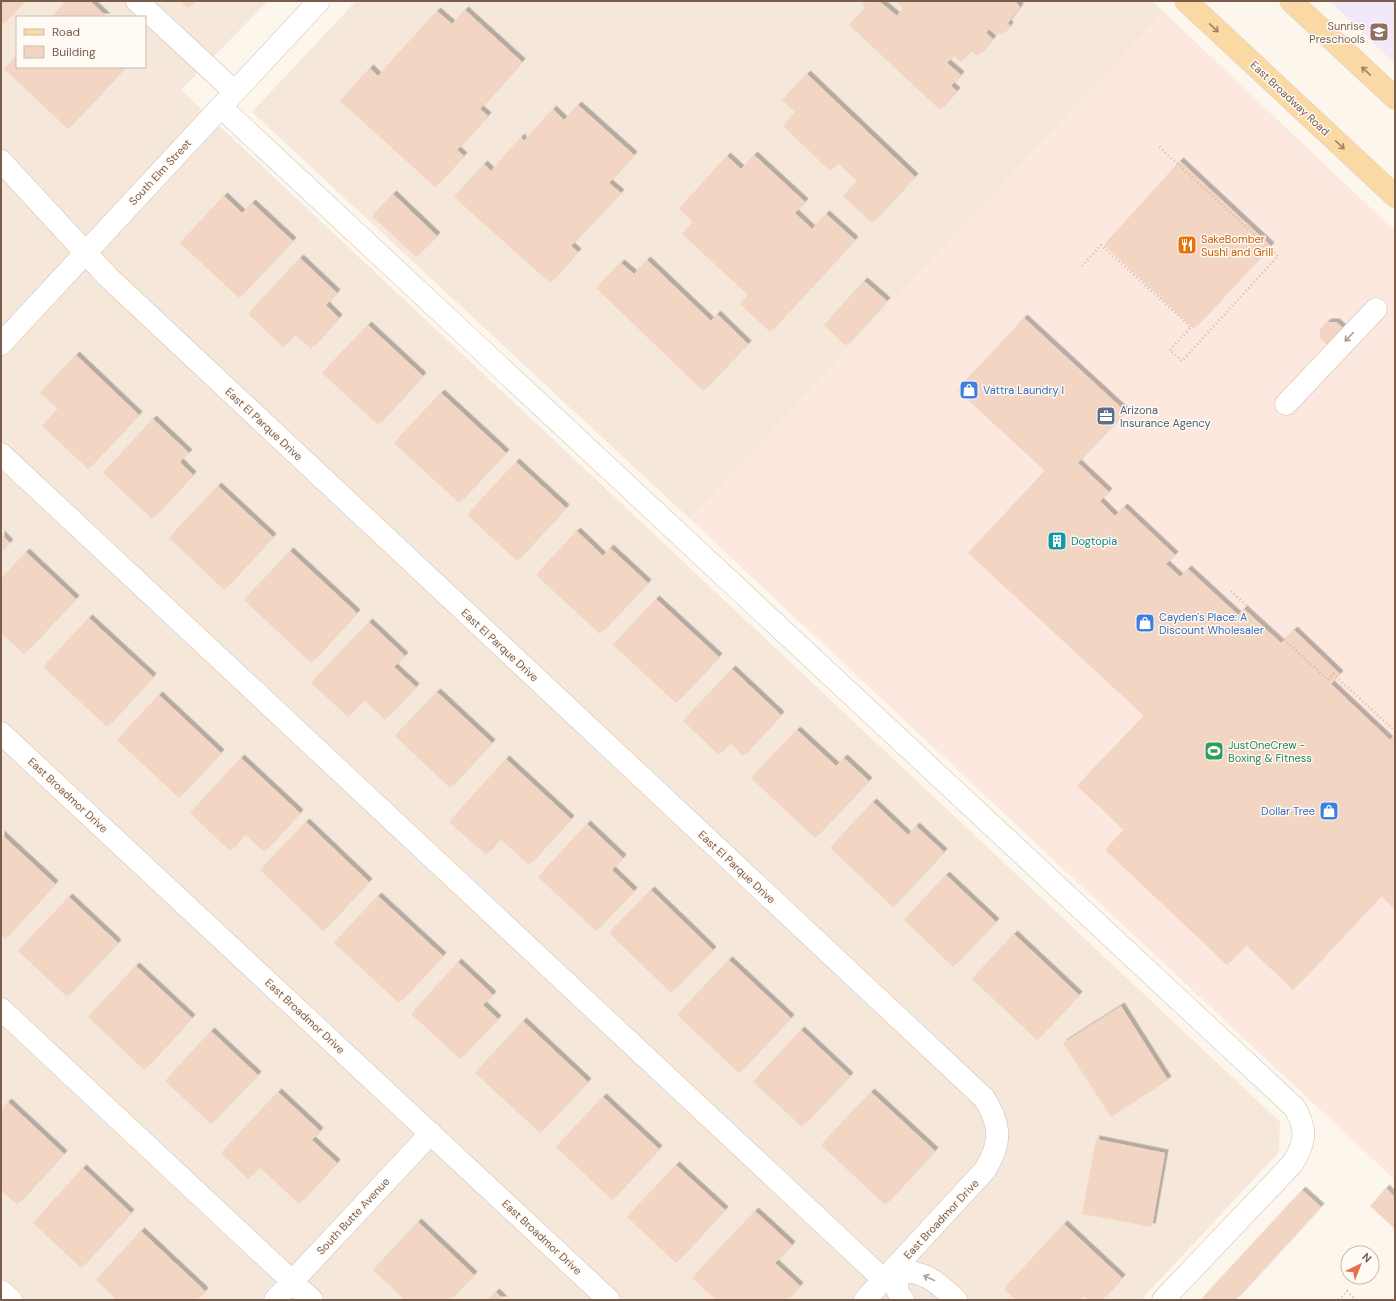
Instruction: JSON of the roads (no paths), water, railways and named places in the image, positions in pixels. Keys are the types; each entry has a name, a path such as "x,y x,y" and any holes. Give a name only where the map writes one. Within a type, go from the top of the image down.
{"main road":[{"name":"East Broadway Road","path":"1186,1 1394,193"},
{"path":"1291,1 1395,98"}],"street":[{"path":"137,1 228,99 1295,1108 1302,1121 1304,1136 1301,1150 1293,1163 1163,1300"},
{"name":"South Elm Street","path":"1,344 320,1"},
{"name":"East El Parque Drive","path":"1,161 29,190 85,254 159,326 973,1086 984,1098 993,1113 998,1128"},
{"path":"1286,404 1376,309"},
{"path":"1,454 890,1274 903,1300"},
{"name":"East Broadmor Drive","path":"1,733 609,1300"},
{"path":"1,1009 312,1300"},
{"name":"East Broadmor Drive","path":"866,1300 985,1170 994,1156 998,1128"},
{"name":"South Butte Avenue","path":"275,1300 431,1133"},
{"path":"890,1274 916,1272 934,1280 956,1300"},
{"path":"1,1291 11,1300"}],"place":[{"name":"Sunrise Preschools","path":"1379,32"},
{"name":"SakeBomber Sushi and Grill","path":"1187,245"},
{"name":"Vattra Laundry I","path":"969,390"},
{"name":"Arizona Insurance Agency","path":"1106,416"},
{"name":"Dogtopia","path":"1057,541"},
{"name":"Cayden's Place: A Discount Wholesaler","path":"1145,623"},
{"name":"JustOneCrew - Boxing & Fitness","path":"1214,751"},
{"name":"Dollar Tree","path":"1329,811"}]}
